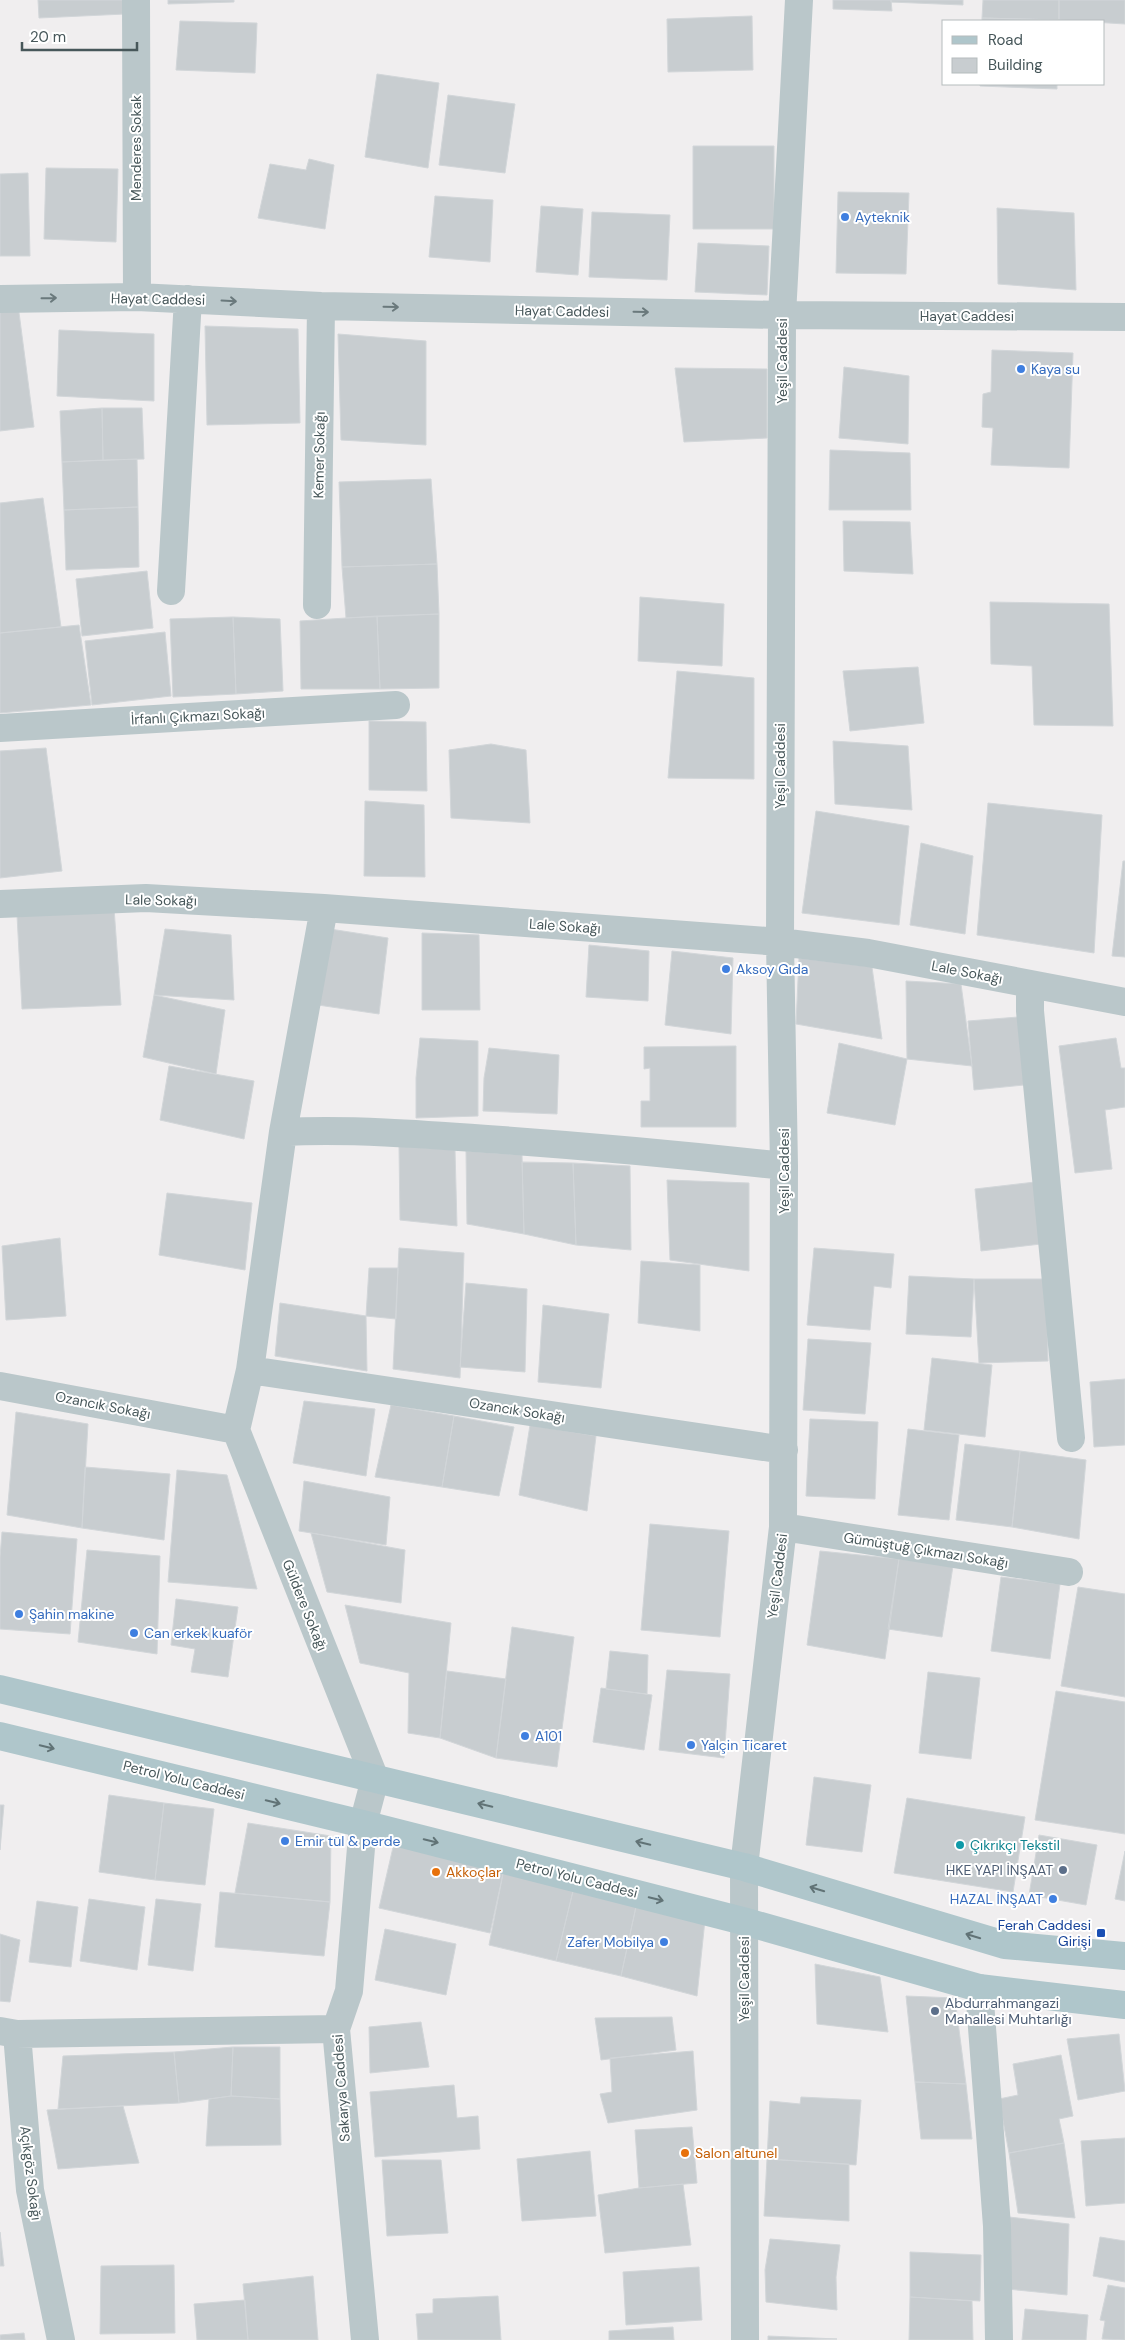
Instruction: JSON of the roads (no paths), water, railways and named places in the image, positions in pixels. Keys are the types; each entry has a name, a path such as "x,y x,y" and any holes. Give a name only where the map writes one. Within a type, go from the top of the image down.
{"main road":[{"path":"0,1689 744,1867 1005,1945 1125,1956"},
{"name":"Petrol Yolu Caddesi","path":"0,1736 363,1824 743,1921 980,1988 1125,2005"}],"street":[{"name":"Menderes Sokak","path":"136,0 137,297"},
{"name":"Yeşil Caddesi","path":"745,2340 744,1867 783,1527 784,1166 780,942 782,315 799,0"},
{"name":"Hayat Caddesi","path":"0,299 137,297 188,298 320,306 782,315 1125,317"},
{"path":"171,591 188,298"},
{"name":"Kemer Sokağı","path":"317,605 320,306"},
{"name":"İrfanlı Çıkmazı Sokağı","path":"0,728 396,705"},
{"name":"Lale Sokağı","path":"0,904 146,898 324,908 780,942 868,953 1125,1002"},
{"path":"236,1430 250,1370 283,1132 324,908"},
{"path":"1030,984 1030,1011 1071,1438"},
{"path":"283,1132 342,1130 468,1137 618,1148 784,1166"},
{"name":"Ozancık Sokağı","path":"250,1370 784,1450"},
{"name":"Ozancık Sokağı","path":"0,1386 236,1430"},
{"name":"Güldere Sokağı","path":"236,1430 375,1779"},
{"name":"Gümüştuğ Çıkmazı Sokağı","path":"783,1527 1069,1572"},
{"name":"Sakarya Caddesi","path":"365,2340 336,2029 349,1991 363,1824 375,1779"},
{"path":"980,1988 997,2226 999,2340"},
{"path":"9,2033 336,2029"},
{"name":"Açıkgöz Sokağı","path":"9,2033 30,2190 61,2340"}],"place":[{"name":"Ayteknik","path":"845,217"},
{"name":"Kaya su","path":"1021,369"},
{"name":"Aksoy Gıda","path":"726,969"},
{"name":"Şahin makine","path":"19,1614"},
{"name":"Can erkek kuaför","path":"134,1633"},
{"name":"A101","path":"525,1736"},
{"name":"Yalçin Ticaret","path":"691,1745"},
{"name":"Emir tül & perde","path":"285,1841"},
{"name":"Çıkrıkçı Tekstil","path":"960,1845"},
{"name":"HKE YAPI İNŞAAT","path":"1063,1870"},
{"name":"Akkoçlar","path":"436,1872"},
{"name":"HAZAL İNŞAAT","path":"1053,1899"},
{"name":"Ferah Caddesi Girişi","path":"1101,1933"},
{"name":"Zafer Mobilya","path":"664,1942"},
{"name":"Abdurrahmangazi Mahallesi Muhtarlığı","path":"935,2011"},
{"name":"Salon altunel","path":"685,2153"}]}
